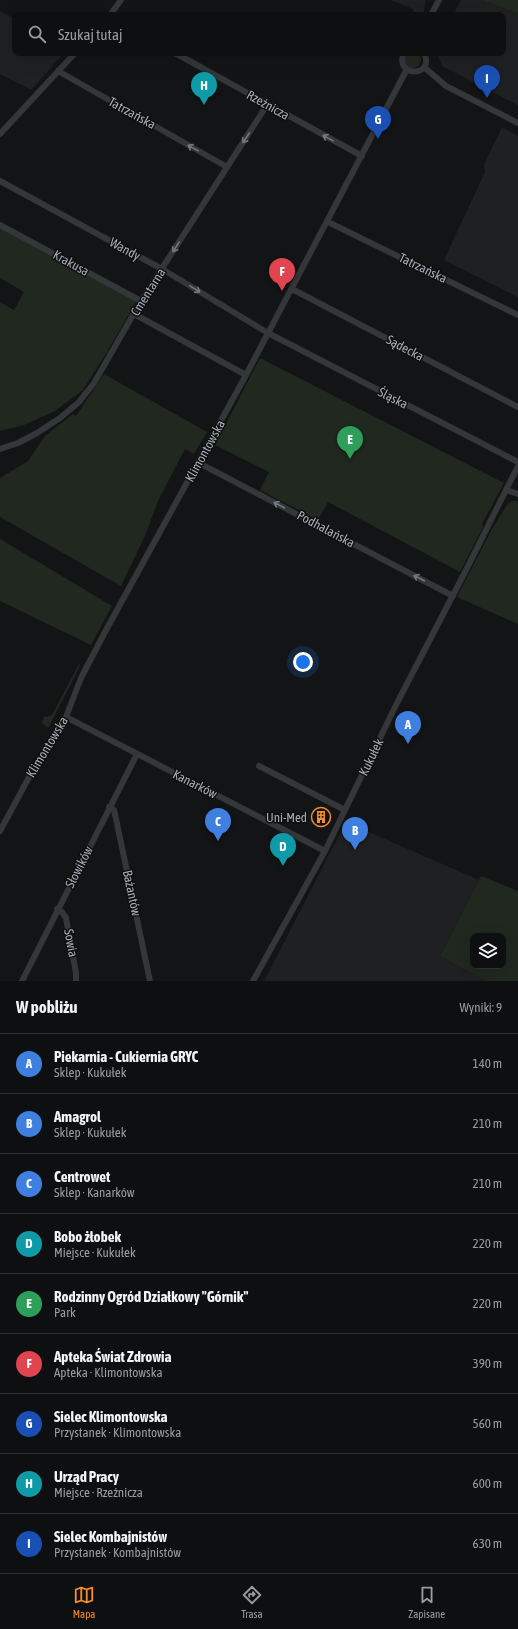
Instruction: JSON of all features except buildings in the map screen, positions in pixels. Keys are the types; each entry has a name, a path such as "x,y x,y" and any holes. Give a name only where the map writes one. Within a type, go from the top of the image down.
{"street":[{"path":"112,12 121,0"},
{"path":"433,12 439,0"},
{"path":"0,134 72,56"},
{"name":"Rzeźnicza","path":"180,56 362,156"},
{"path":"403,56 402,61 407,69 416,72 424,67 426,61 425,56"},
{"path":"424,67 446,86 518,123"},
{"name":"Klimontowska","path":"0,831 34,768 50,746 66,717 81,678 98,644 199,463 328,222 407,69"},
{"name":"Tatrzańska","path":"58,71 227,168"},
{"name":"Cmentarna","path":"0,448 18,443 37,433 79,402 94,383 141,301 267,105"},
{"name":"Wandy","path":"0,181 162,269 268,333"},
{"name":"Tatrzańska","path":"328,222 518,315"},
{"name":"Krakusa","path":"0,225 141,301"},
{"name":"Sądecka","path":"292,289 518,407"},
{"path":"134,314 246,374"},
{"name":"Śląska","path":"268,333 518,462"},
{"name":"Podhalańska","path":"199,463 453,596"},
{"name":"Kukułek","path":"253,981 346,810 397,703 453,596 518,466"},
{"path":"506,490 518,494"},
{"name":"Kanarków","path":"66,717 325,850"},
{"name":"Słowików","path":"22,981 57,909 137,754"},
{"path":"259,766 346,810"},
{"name":"Bażantów","path":"109,807 114,810 150,981"},
{"name":"Sowia","path":"57,909 62,912 66,918 76,973 76,981"}],"shaded area":[{"path":"391,0 426,0 424,12 414,12 413,9"},
{"path":"461,0 482,0 518,14 518,105 442,66 438,56 506,56 506,12 455,12"},
{"path":"482,0 518,0 518,14"},
{"path":"0,11 12,17 12,56 61,56 31,90 0,74"},
{"path":"406,56 420,57 421,60 419,66 413,68 407,66 405,60"},
{"path":"502,127 518,136 518,297 444,260 485,172 484,165"},
{"path":"0,227 134,299 136,302 83,390 55,411 24,425 0,431 0,302 14,310 24,292 0,278"},
{"path":"260,358 504,483 482,524 483,527 460,572 328,502 318,520 260,490 269,472 215,445"},
{"path":"104,374 207,432 194,454 185,449 158,501 145,536 121,586 0,517 0,478 28,461 45,436 73,414 76,416"},
{"path":"518,501 518,624 457,597 492,529 508,503"},
{"path":"0,539 112,606 91,645 0,601"},
{"path":"79,664 80,665 76,674 48,728 42,723 44,716 47,717 52,715"},
{"path":"346,822 479,880 440,956 486,981 264,981"},
{"path":"481,876 518,891 518,981 486,981 440,956"}],"place":[{"name":"Sielec Kombajnistów","path":"487,98"},
{"name":"Urząd Pracy","path":"204,105"},
{"name":"Sielec Klimontowska","path":"378,139"},
{"name":"Apteka Świat Zdrowia","path":"282,291"},
{"name":"Rodzinny Ogród Działkowy \"Górnik\"","path":"350,459"},
{"name":"Piekarnia - Cukiernia GRYC","path":"408,744"},
{"name":"Uni-Med","path":"321,817"},
{"name":"Centrowet","path":"218,841"},
{"name":"Amagrol","path":"355,850"},
{"name":"Bobo żłobek","path":"283,866"}]}
